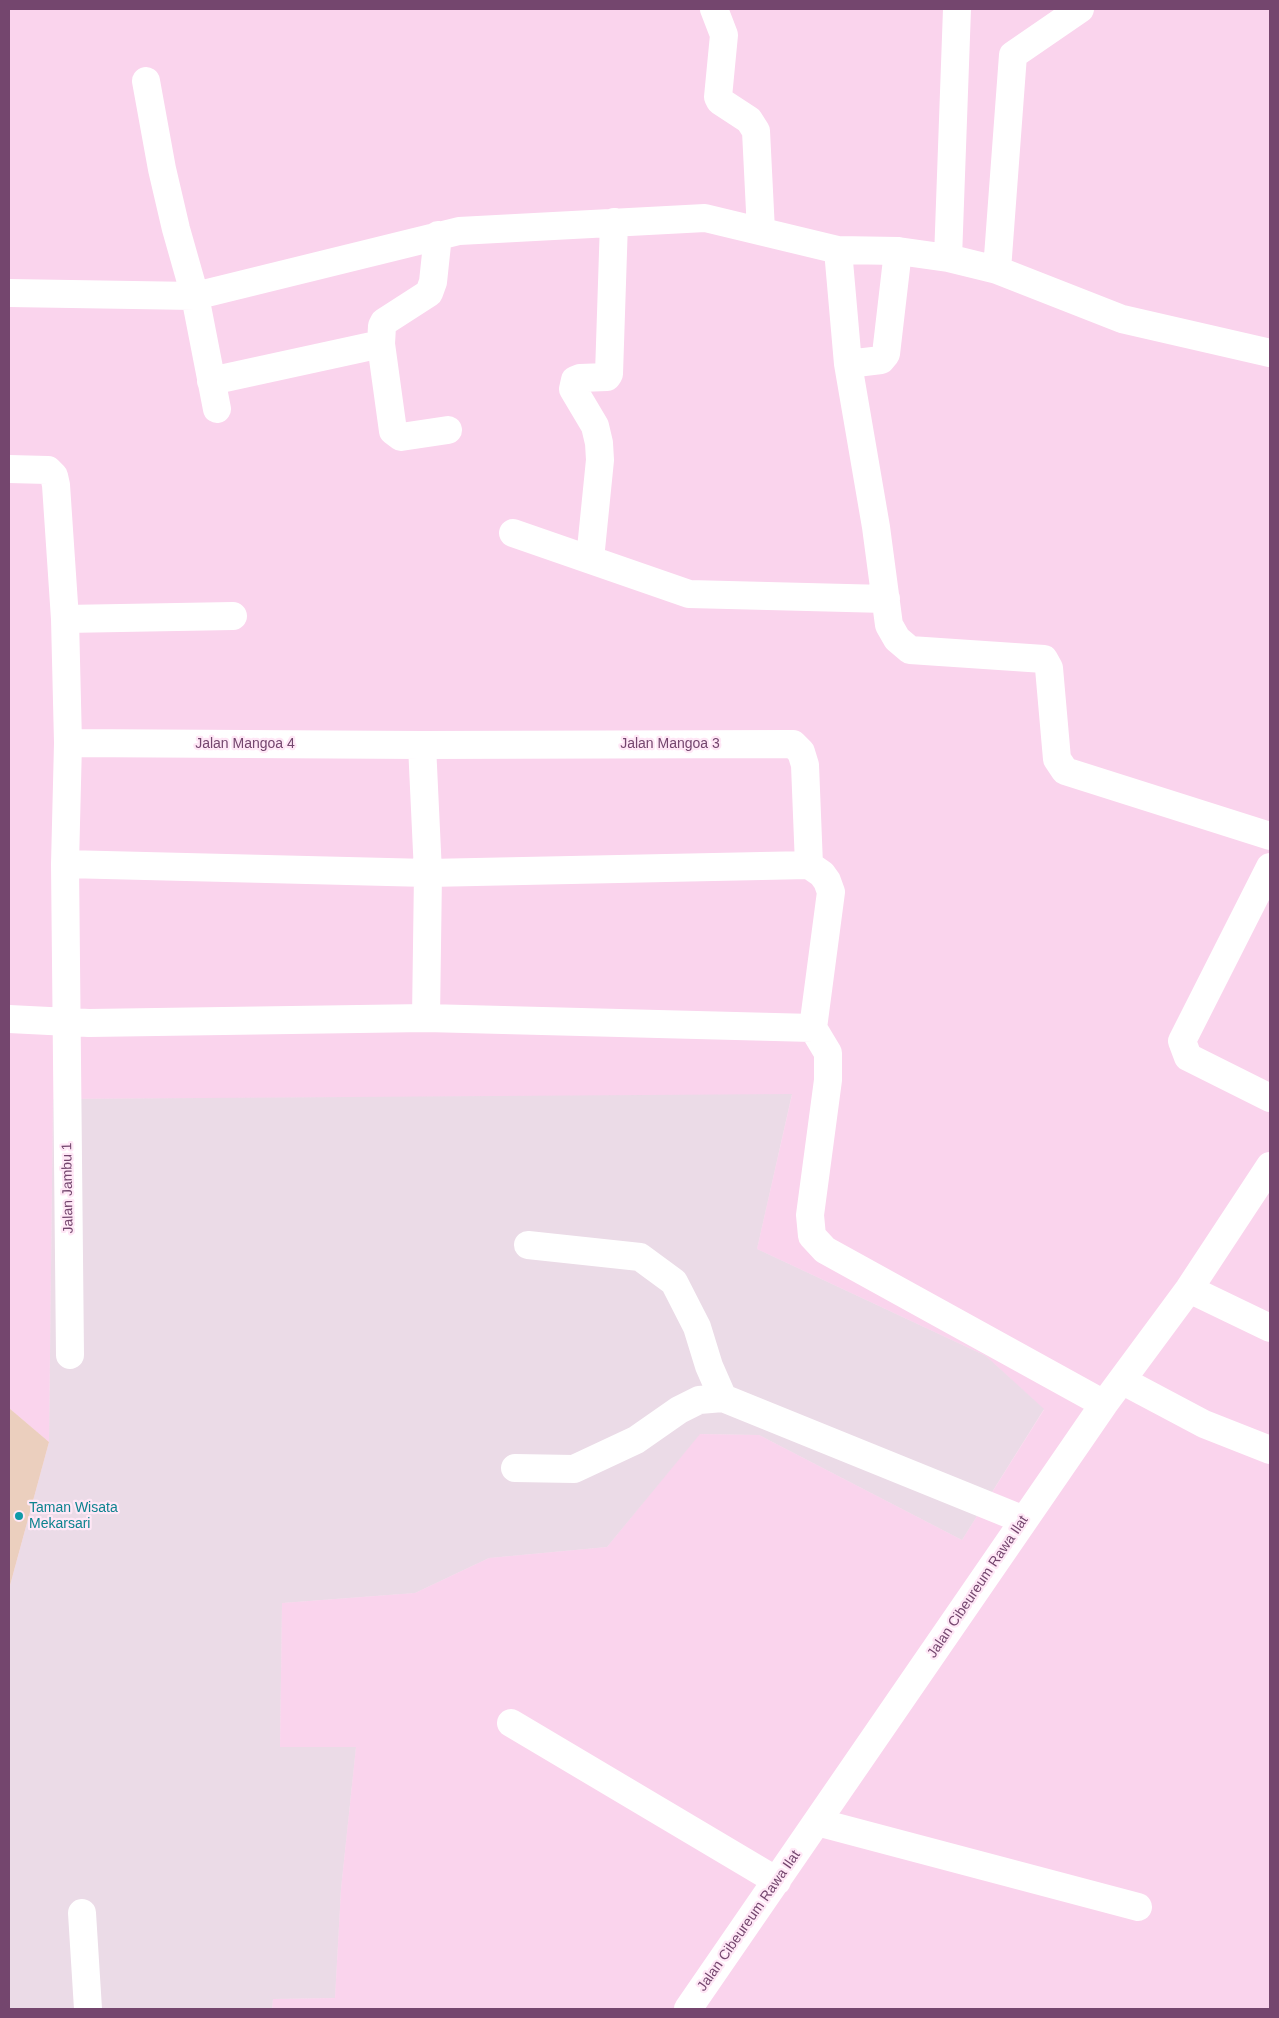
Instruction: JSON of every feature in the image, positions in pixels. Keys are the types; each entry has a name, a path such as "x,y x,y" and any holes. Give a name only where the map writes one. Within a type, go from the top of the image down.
{"street":[{"path":"714,9 724,35 718,97 754,124 756,131 761,231"},
{"path":"948,258 957,9"},
{"path":"996,270 1013,55 1080,9"},
{"path":"146,81 164,177 195,296 217,409"},
{"path":"9,293 195,296 459,231 705,218 838,250 898,251 948,258 996,270 1122,319 1270,353"},
{"path":"590,559 600,460 599,443 595,426 573,389 575,380 580,378 607,377 609,374 614,222"},
{"path":"438,235 433,282 429,293 384,322 381,344 393,431 402,437 448,430"},
{"path":"838,250 848,364 889,625 897,640 910,650 1044,659 1048,668 1057,759 1065,771 1270,836"},
{"path":"848,364 880,360 886,354 898,251"},
{"path":"211,380 381,344"},
{"name":"Jalan Jambu 1","path":"9,469 48,470 54,476 65,619 68,742 65,864 70,1355"},
{"path":"513,533 689,594 886,599"},
{"path":"65,619 233,616"},
{"name":"Jalan Mangoa 4","path":"68,742 422,745"},
{"name":"Jalan Mangoa 3","path":"422,745 793,744 801,752 805,765 809,864"},
{"path":"422,745 428,873 426,1018"},
{"path":"65,864 428,873 809,864 828,881 831,892 813,1028 828,1052 828,1080 810,1215 812,1236 825,1250 1104,1404"},
{"path":"1270,867 1182,1040 1188,1057 1270,1098"},
{"path":"9,1020 90,1023 426,1018 813,1028"},
{"name":"Jalan Cibeureum Rawa Ilat","path":"688,2009 1104,1404 1189,1289 1270,1166"},
{"path":"528,1246 640,1257 674,1282 697,1327 709,1366 723,1398"},
{"path":"1189,1289 1270,1328"},
{"path":"1123,1380 1204,1424 1270,1450"},
{"path":"515,1468 574,1469 636,1440 679,1410 698,1400 723,1398 1024,1520"},
{"path":"511,1723 777,1881"},
{"path":"817,1822 1138,1907"},
{"path":"82,1912 88,2009"}],"shaded area":[{"path":"9,9 1270,9 1270,2009 272,2009 273,1999 335,1998 341,1889 356,1747 280,1747 282,1603 415,1593 489,1558 607,1547 699,1434 759,1435 962,1540 1044,1410 986,1356 757,1249 792,1095 53,1099 49,1442 9,1408"},
{"path":"792,1094 757,1249 986,1356 1044,1409 962,1540 759,1435 700,1434 607,1547 489,1558 415,1593 282,1603 280,1747 356,1747 341,1889 335,1998 273,1999 272,2009 9,2009 9,1589 49,1442 53,1099"},
{"name":"Taman Wisata Mekarsari","path":"9,1408 49,1442 9,1589"}],"place":[{"name":"Taman Wisata Mekarsari","path":"19,1516"}]}
